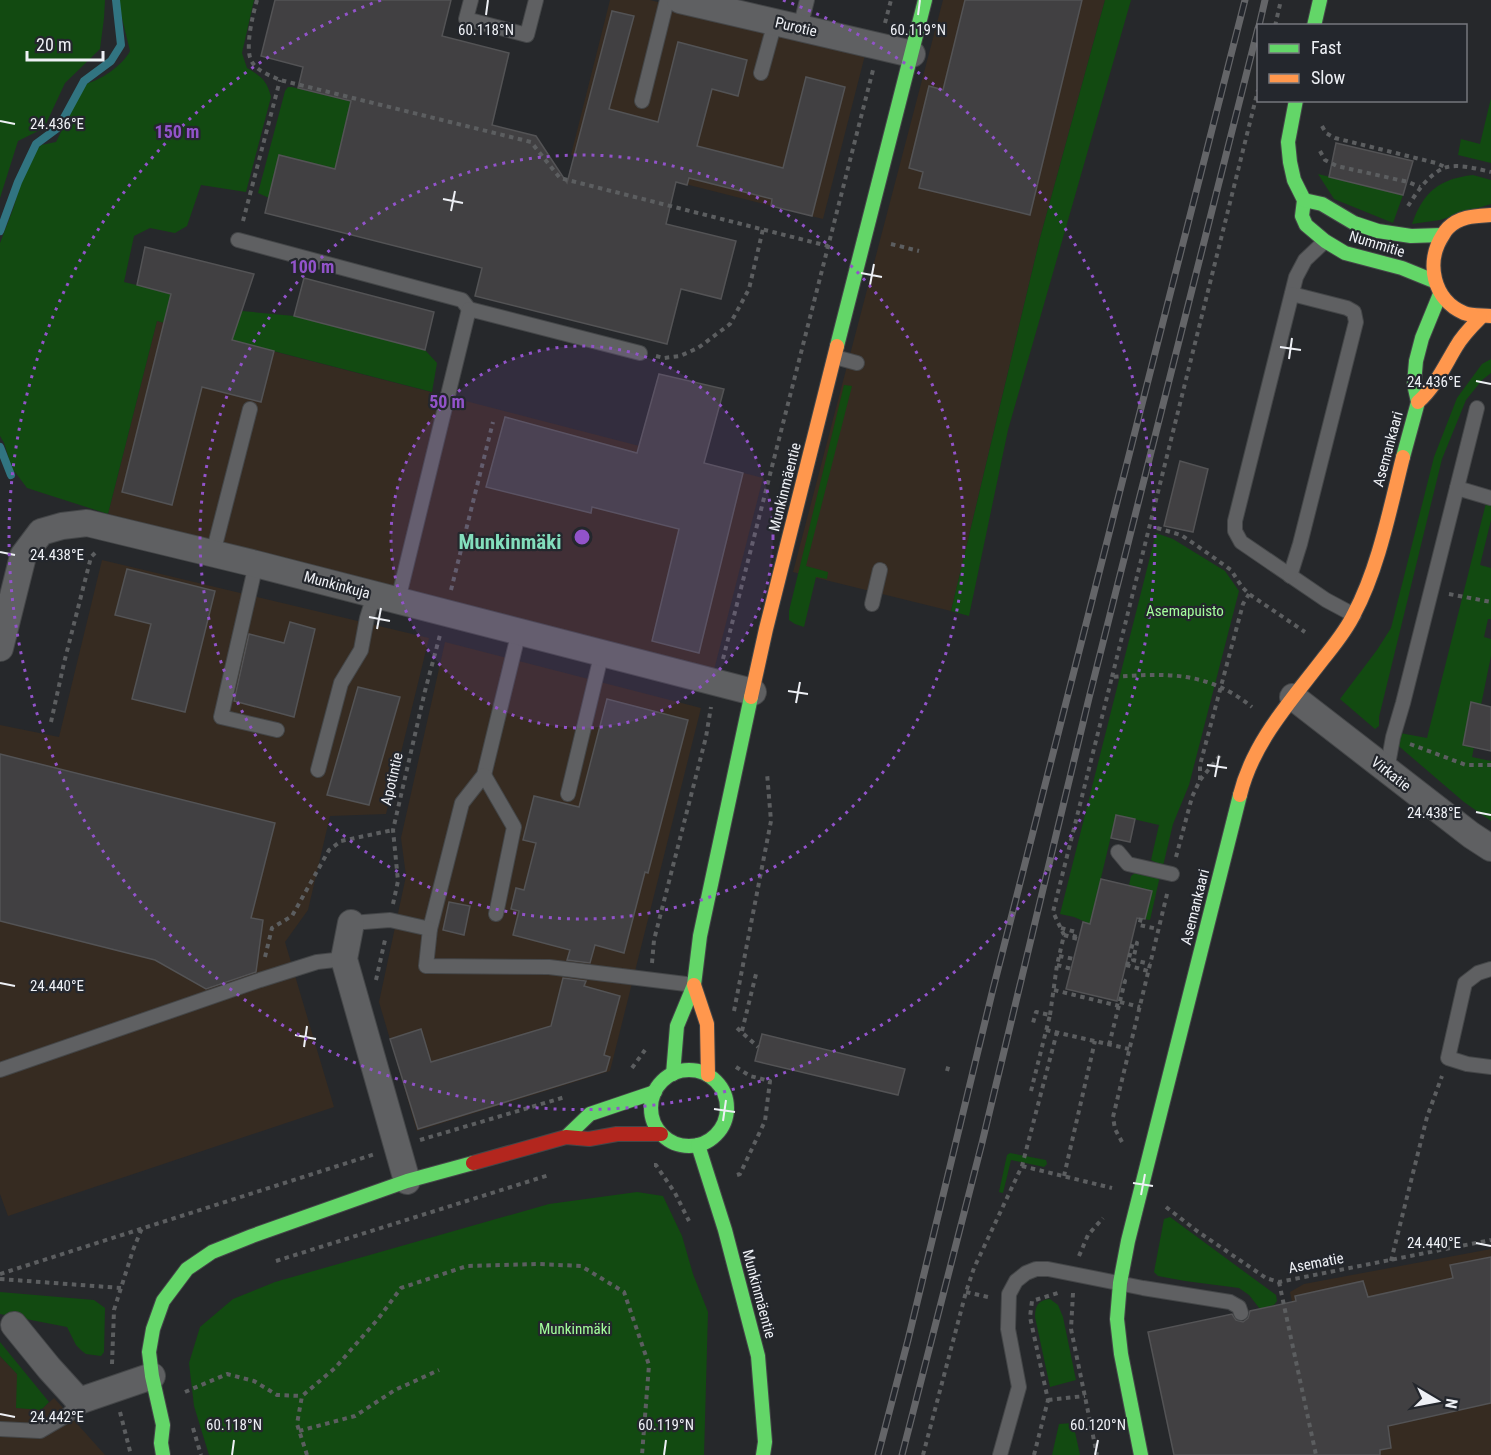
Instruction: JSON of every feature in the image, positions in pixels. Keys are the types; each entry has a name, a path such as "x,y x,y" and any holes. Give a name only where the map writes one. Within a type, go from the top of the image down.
{"street":[{"name":"Purotie","path":"680,0 912,54"},
{"name":"Munkinmäentie","path":"673,1074 677,1026 694,985 700,936 766,629 925,0"},
{"path":"1314,24 1320,0"},
{"name":"Nummitie","path":"1295,102 1288,142 1294,180 1304,200 1302,216 1306,225 1324,241 1345,253 1402,268 1437,287 1448,303 1457,310 1468,315 1486,317"},
{"name":"Nummitie","path":"1304,200 1322,204 1354,222 1376,230 1424,237 1442,235"},
{"path":"1437,287 1432,265 1434,250 1442,235 1462,219 1475,215 1491,215"},
{"name":"Asemankaari","path":"1141,1455 1121,1354 1117,1318 1120,1283 1128,1241 1243,782 1273,724 1341,636 1367,587 1418,402 1414,385 1414,366 1437,287"},
{"name":"Asemankaari","path":"1418,402 1437,383 1462,336 1486,317"},
{"name":"Munkinkuja","path":"0,648 23,556 41,532 62,526 87,523 386,597 443,624 519,631 753,692"},
{"name":"Virkatie","path":"1293,697 1471,836 1491,848"},
{"path":"351,923 344,959 411,1139 407,1182"},
{"name":"Munkinmäentie","path":"694,985 707,1024 708,1075"},
{"path":"690,1070 708,1075 723,1091 727,1102 725,1120 715,1136 698,1145 685,1146 672,1142 661,1134 655,1124 652,1102 655,1092 662,1081 673,1074 690,1070"},
{"path":"566,1137 590,1114 655,1092"},
{"path":"163,1455 161,1443 163,1425 149,1352 153,1329 163,1301 175,1284 187,1269 212,1252 407,1182 566,1137 589,1139 616,1134 661,1134"},
{"name":"Munkinmäentie","path":"698,1145 711,1184 758,1356 765,1442 763,1455"},
{"path":"7,1325 80,1401 152,1376"},
{"path":"163,1425 178,1438"}],"lane":[{"path":"471,0 466,19 527,36 536,0"},
{"path":"642,101 667,0"},
{"path":"800,28 807,0"},
{"path":"761,73 775,22"},
{"path":"238,240 462,300 469,309 640,353"},
{"path":"1324,241 1305,260 1296,277 1235,521 1235,531 1241,542 1326,600 1354,615"},
{"path":"1290,576 1356,322 1354,312 1347,308 1292,294"},
{"path":"318,770 341,683 361,650 367,618 386,597 469,309"},
{"path":"835,357 858,363"},
{"path":"1387,770 1393,737 1477,408"},
{"path":"213,553 250,409"},
{"path":"1457,488 1491,498"},
{"path":"256,564 221,717 277,730"},
{"path":"872,604 880,570"},
{"path":"519,631 484,775 462,802 430,929 426,966 549,967 694,985"},
{"path":"568,794 602,652"},
{"path":"484,775 514,827 496,914"},
{"path":"1118,852 1128,864 1172,874"},
{"path":"351,923 390,920 430,929"},
{"path":"0,1070 260,980 317,962 344,959"},
{"path":"1491,969 1478,973 1465,983 1448,1058 1467,1064 1491,1067"},
{"path":"1000,1455 1019,1387 1008,1329 1009,1294 1016,1281 1026,1274 1036,1269 1048,1269 1230,1302 1239,1307 1241,1312"},
{"path":"0,1429 40,1431 69,1414 80,1401"}],"path":[{"path":"256,0 248,48 252,62 264,72 280,80 531,142 560,178 828,246"},
{"path":"652,980 654,940 706,737 717,682 891,0"},
{"path":"1275,24 1281,0"},
{"path":"238,240 280,80"},
{"path":"1061,928 1076,932 1076,938 1065,935 1061,928 1053,912 1257,94"},
{"path":"1321,134 1322,126 1326,133 1335,138 1445,167 1467,166 1491,172"},
{"path":"1320,142 1320,153 1325,160 1337,166 1408,182 1420,188"},
{"path":"1406,211 1420,188 1445,167"},
{"path":"640,353 664,358 680,356 698,348 730,324 749,289 763,229"},
{"name":"Apotintie","path":"375,985 398,881 393,830 425,691 493,422"},
{"path":"1157,528 1181,535 1196,544 1231,570 1249,594 1305,632"},
{"path":"51,722 91,557 96,551 102,550"},
{"path":"1431,590 1491,602"},
{"path":"1200,780 1200,765 1243,604 1249,594"},
{"path":"430,633 443,624"},
{"path":"1112,676 1159,674 1198,679 1239,696 1255,710"},
{"path":"1393,737 1466,765 1491,765"},
{"path":"1123,1150 1113,1117 1158,929 1192,797 1200,780 1223,751"},
{"path":"734,1012 771,821 770,807"},
{"path":"260,980 272,928 292,916 329,850 341,841 393,830"},
{"path":"1141,918 1139,925 1158,929"},
{"path":"1030,1091 1050,1016 1057,965 1065,935"},
{"path":"1148,971 1126,965 1133,942 1137,943 1133,960 1150,964"},
{"path":"1059,956 1074,959"},
{"path":"1057,965 1071,969"},
{"path":"742,1032 757,970"},
{"path":"1109,1045 1125,981 1122,980"},
{"path":"1054,990 1140,1007"},
{"path":"1033,1023 1036,1012 1050,1016"},
{"path":"732,1023 758,1047"},
{"path":"1046,1030 1129,1049"},
{"path":"923,1455 966,1292 974,1268 1022,1166 1057,1032"},
{"path":"1064,1176 1095,1041"},
{"path":"625,1072 633,1068 646,1048"},
{"path":"1390,1261 1426,1118 1448,1058"},
{"path":"675,1192 711,1184 740,1174 765,1121 770,1081 750,1076 736,1068 734,1062"},
{"path":"947,1071 948,1064"},
{"path":"0,1274 411,1139 565,1097"},
{"path":"645,1161 656,1165 675,1192 691,1224"},
{"path":"1022,1166 1115,1188 1112,1197"},
{"path":"273,1262 552,1173"},
{"name":"Asematie","path":"1162,1218 1167,1208 1266,1278 1279,1282 1491,1240"},
{"path":"1079,1256 1088,1235 1106,1212"},
{"path":"131,1455 111,1382 114,1310 142,1228"},
{"path":"307,1455 297,1424 302,1396 335,1368 378,1319 401,1288 467,1266 538,1264 581,1266 624,1292 649,1365 642,1455"},
{"path":"0,1279 121,1288"},
{"path":"1279,1282 1316,1455"},
{"path":"1073,1289 1071,1329 1097,1455"},
{"path":"966,1292 992,1298"},
{"path":"1034,1455 1048,1400 1029,1317 1032,1301 1063,1292"},
{"path":"299,1431 355,1416 395,1390 439,1370"},
{"path":"182,1393 227,1374 254,1381 277,1395 302,1396"},
{"path":"1048,1400 1085,1395"},
{"path":"191,1422 201,1455"}],"shaded area":[{"path":"610,0 650,0 865,55 823,219 571,155"},
{"path":"943,0 1105,0 1040,238 951,611 793,572"},
{"path":"157,321 763,478 714,670 108,514"},
{"path":"102,560 429,638 386,814 330,816 308,910 285,942 334,1107 8,1216 0,1194 0,725 59,737"},
{"path":"445,642 701,708 610,1071 417,1131 379,1002 406,876 401,838"},
{"path":"1491,1249 1491,1455 1323,1455 1290,1292 1304,1284"},
{"path":"0,1356 17,1374 17,1384 41,1410 54,1398 105,1455 0,1455"}],"green space":[{"path":"0,0 105,0 100,49 65,83 44,128 18,141 0,198"},
{"path":"120,0 254,0 242,53 247,68 263,79 271,97 246,192 201,185 187,226 175,233 150,228 134,236 124,282 242,311 294,316 425,350 437,363 432,392 157,321 108,514 27,488 12,468 0,436 0,243 28,160 41,145 56,142 85,84 110,72 130,51 120,10"},
{"path":"1105,0 1131,0 1008,430 969,616 951,611 1040,238"},
{"path":"288,87 381,109 348,115 335,169 279,155 269,198 258,193"},
{"path":"1491,98 1491,163 1458,155 1461,139 1480,144"},
{"path":"1318,174 1403,195 1393,223 1334,199"},
{"path":"1473,175 1491,180 1491,204 1440,220 1412,224 1421,203 1434,189 1451,180"},
{"path":"1491,359 1491,373 1482,380 1466,400 1442,459 1379,717 1379,726 1375,729 1340,699 1391,628 1434,457 1457,398 1482,364"},
{"path":"844,385 852,386 806,566 828,572 827,579 816,577 804,627 789,620 789,611"},
{"path":"1486,503 1491,504 1491,520 1480,565 1491,568 1491,619 1488,619 1484,637 1491,639 1491,656 1481,705 1471,703 1463,745 1474,747 1472,757 1491,761 1491,821 1464,802 1394,742 1400,733 1427,738"},
{"name":"Asemapuisto","path":"1156,533 1173,539 1225,571 1239,591 1189,785 1173,824 1163,866 1151,860 1159,825 1116,815 1090,924 1060,914"},
{"path":"1138,871 1160,876 1150,920 1145,919 1152,891 1129,885 1131,876"},
{"path":"1010,1153 1046,1160 1047,1164 1044,1167 1011,1160 1003,1193 999,1192 1007,1155"},
{"name":"Munkinmäki","path":"637,1192 663,1196 682,1236 693,1274 708,1312 704,1455 209,1455 194,1406 189,1363 200,1327 233,1299 275,1282 549,1204"},
{"path":"1170,1217 1276,1295 1277,1301 1274,1305 1260,1309 1249,1295 1239,1288 1158,1276 1154,1272 1164,1219"},
{"path":"0,1292 94,1300 105,1308 104,1352 101,1356 86,1354 76,1345 67,1327 0,1314"},
{"path":"1050,1299 1058,1305 1063,1317 1076,1380 1050,1387 1035,1317 1038,1304"},
{"path":"0,1342 49,1402 41,1410 16,1408 17,1374 0,1356"},
{"path":"1073,1423 1080,1455 1052,1455 1059,1424"}],"building":[{"path":"275,0 451,0 442,36 509,53 492,125 536,136 567,183 612,11 634,16 609,109 658,122 678,42 747,60 738,96 712,89 697,146 783,168 806,77 845,87 812,216 771,206 772,199 689,178 687,185 676,182 666,224 736,241 721,299 681,289 667,344 475,296 482,268 265,213 279,155 335,169 351,101 298,88 303,67 261,56"},
{"path":"965,0 1082,0 1030,215 919,188 923,172 909,168 929,86 943,90"},
{"path":"1336,143 1413,161 1403,195 1329,177"},
{"path":"145,247 254,274 232,340 274,351 261,402 202,387 172,505 122,492 171,294 137,285"},
{"path":"304,278 434,312 425,350 294,316"},
{"path":"659,374 724,389 704,463 743,473 699,653 652,641 679,529 592,507 591,513 486,487 505,417 637,453"},
{"path":"1180,461 1208,469 1193,532 1164,526"},
{"path":"127,569 215,591 185,712 132,699 151,624 115,615"},
{"path":"290,622 315,629 294,717 234,701 249,634 284,643"},
{"path":"358,687 400,697 369,805 327,795"},
{"path":"607,699 688,720 648,873 645,872 624,953 595,945 590,963 567,960 570,950 513,935 519,911 511,909 516,888 524,890 536,843 523,840 534,796 579,807"},
{"path":"1471,702 1491,707 1491,751 1463,745"},
{"path":"0,754 275,823 251,918 263,920 256,972 206,989 155,960 0,921"},
{"path":"1116,815 1135,819 1130,842 1111,838"},
{"path":"1101,879 1152,891 1145,919 1137,918 1117,1001 1066,989 1083,922 1090,924"},
{"path":"449,902 470,906 464,935 443,930"},
{"path":"563,978 586,981 584,986 620,996 604,1055 610,1057 606,1071 418,1129 390,1039 421,1029 431,1062 551,1026"},
{"path":"762,1034 905,1069 898,1095 755,1061"},
{"path":"1491,1257 1491,1403 1388,1426 1391,1448 1380,1450 1380,1455 1174,1455 1148,1332 1232,1314 1236,1320 1243,1322 1248,1318 1250,1311 1296,1301 1295,1296 1363,1281 1368,1297 1453,1278 1450,1265"}],"waterway":[{"path":"0,231 18,182 36,144 59,127 84,81 111,61 121,45 116,0"},
{"path":"0,447 11,475"}],"railway":[{"path":"878,1455 992,993 1245,0"},
{"path":"1259,24 1265,0"},
{"path":"902,1455 982,1143 1089,698 1257,32"}],"traffic: fast":[{"path":"837,346 925,0"},
{"path":"1314,24 1320,0"},
{"path":"1296,102 1288,142 1294,180 1304,200 1302,216 1306,225 1325,241 1345,253 1402,268 1434,281"},
{"path":"1304,200 1322,204 1354,223 1378,231 1411,236 1442,235"},
{"path":"1403,457 1418,402 1414,384 1416,361 1422,338 1440,294"},
{"path":"673,1074 677,1026 694,985 700,936 751,697"},
{"path":"1141,1455 1121,1354 1117,1319 1120,1283 1128,1241 1240,795"},
{"path":"689,1070 703,1073 716,1081 724,1094 727,1108 724,1122 716,1135 703,1143 689,1146 675,1143 662,1135 654,1122 651,1108 654,1094 662,1081 675,1073 689,1070"},
{"path":"566,1137 590,1114 655,1092"},
{"path":"698,1145 725,1230 758,1356 765,1442 763,1455"},
{"path":"163,1455 161,1443 163,1425 149,1352 153,1329 163,1301 187,1269 212,1252 252,1236 407,1181 473,1163"}],"traffic: slow":[{"path":"1491,215 1474,216 1453,224 1444,233 1434,257 1435,279 1445,299 1464,313 1491,316"},
{"path":"1418,402 1434,383 1461,339 1480,318"},
{"path":"751,697 837,346"},
{"path":"1240,795 1263,740 1340,638 1363,596 1377,557 1403,457"},
{"path":"694,985 707,1024 708,1075"}],"traffic: jam":[{"path":"473,1163 566,1137 589,1139 617,1134 661,1134"}],"district":[{"name":"Munkinmäki","path":"510,542"}]}
